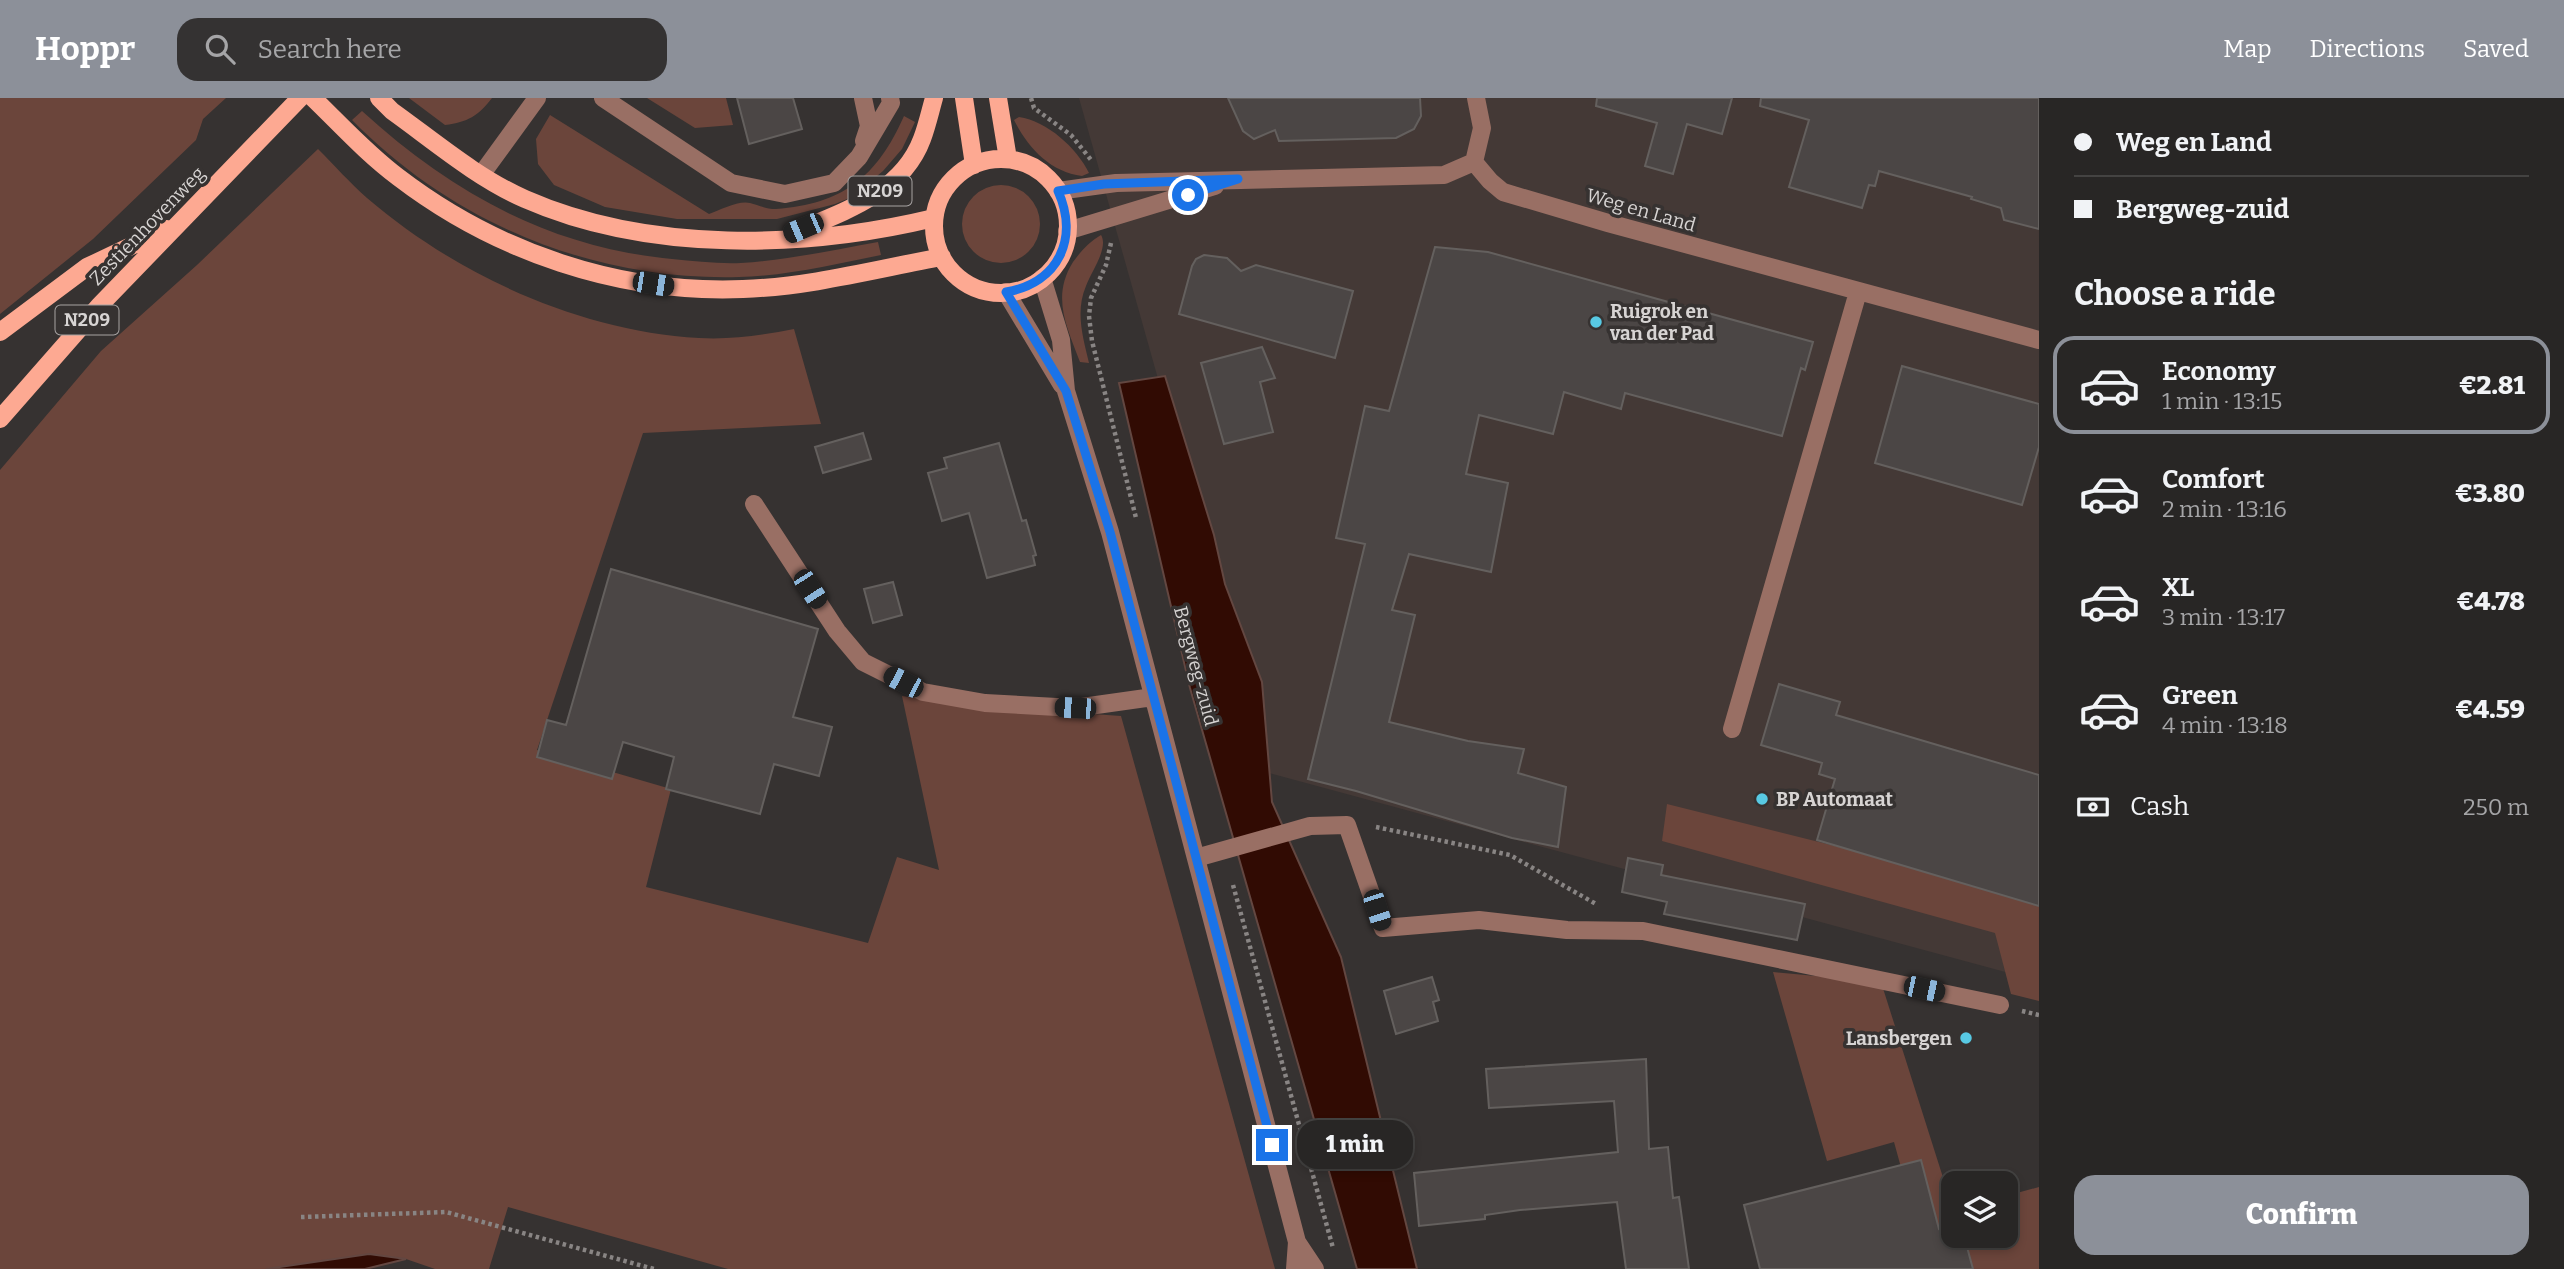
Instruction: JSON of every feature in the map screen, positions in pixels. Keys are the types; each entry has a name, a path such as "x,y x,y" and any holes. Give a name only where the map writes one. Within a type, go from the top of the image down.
{"main road":[{"name":"Zestienhovenweg","path":"0,419 100,305 300,98"},
{"path":"313,98 397,177 461,220 531,254 611,278 674,287 744,289 813,281 942,257"},
{"path":"379,98 391,111 481,175 524,199 581,219 643,233 705,240 779,239 883,230 934,218"},
{"name":"N209","path":"779,239 852,208 885,188 906,167 921,142 934,98"},
{"path":"964,98 974,165"},
{"path":"998,98 1008,159"},
{"path":"1008,159 1037,170 1058,191 1067,217 1067,230 1060,257 1042,278 1031,285 1006,292 991,291 969,284 951,270 942,257 934,231 934,218 947,186 959,173 985,160 1008,159"},
{"name":"N209","path":"0,332 87,267 177,224"}],"street":[{"path":"481,175 537,98"},
{"path":"603,98 731,183 785,194 834,183 859,157 891,103 890,98"},
{"path":"859,157 869,126 863,98"},
{"path":"1058,191 1104,184 1444,175 1474,162 1482,128 1476,98"},
{"name":"Weg en Land","path":"1474,162 1503,192 2039,340"},
{"path":"1067,230 1238,179"},
{"path":"1042,278 1060,340 1066,391 1110,532 1297,1242 1315,1269"},
{"path":"1006,292 1066,391"},
{"path":"1732,729 1858,292"},
{"path":"754,504 837,631 863,662 923,692 985,703 1075,708 1153,696"},
{"path":"1196,858 1310,826 1347,825 1383,928 1479,920 1567,930 1643,930 2000,1005"},
{"path":"1295,1269 1297,1242"}],"path":[{"path":"1031,98 1034,108 1082,146 1104,184"},
{"path":"1112,217 1112,238 1106,265 1091,298 1089,316 1092,341 1137,525"},
{"path":"1347,825 1372,827 1510,855 1643,930"},
{"path":"1226,850 1335,1254"},
{"path":"301,1217 446,1212 654,1269"}],"shaded area":[{"path":"0,98 226,98 203,119 196,140 93,239 0,314"},
{"path":"409,98 492,98 472,117 445,125"},
{"path":"647,98 726,98 733,125 695,128"},
{"path":"1079,98 2039,98 2039,981 1269,773"},
{"path":"362,111 431,167 467,191 544,229 584,242 627,253 724,263 776,260 878,242 881,255 793,272 739,277 685,276 632,269 580,257 529,239 481,216 435,189 392,157 352,120"},
{"path":"550,115 709,214 746,202 772,209 800,206 839,193 855,184 882,156 904,116 915,122 902,149 883,171 852,197 835,204 777,219 677,219 605,207 554,185 538,164 536,139"},
{"path":"1019,117 1040,124 1060,137 1077,154 1089,173 1082,176 1070,174 1041,157 1014,120"},
{"path":"318,149 367,198 403,226 481,275 523,295 610,324 654,333 723,338 794,329 821,424 643,433 537,750 671,789 646,887 868,943 897,857 939,870 902,696 954,704 1121,716 1275,1269 728,1269 508,1207 489,1269 435,1269 406,1259 369,1254 266,1269 0,1269 0,470 101,351 197,265"},
{"path":"1001,185 1016,188 1033,202 1040,224 1037,239 1023,256 1001,263 986,260 969,246 962,224 965,209 979,192"},
{"path":"1101,235 1101,253 1086,286 1081,305 1081,325 1089,363 1080,362 1063,312 1063,287 1073,262"},
{"path":"1165,376 1214,535 1225,584 1262,682 1272,802 1341,957 1417,1269 1357,1269 1190,688 1119,383"},
{"path":"1667,804 2039,897 2039,1001 2011,994 1995,933 1662,841"},
{"path":"1773,972 1881,982 1941,1171 1941,1248 2018,1248 2018,1193 2039,1187 2039,1269 1929,1269 1894,1142 1827,1161"},
{"path":"369,1254 406,1259 365,1269 266,1269"}],"building":[{"path":"737,98 793,98 802,129 749,144"},
{"path":"1228,98 1420,98 1421,116 1414,129 1396,138 1279,141 1275,130 1254,139 1243,131"},
{"path":"1597,98 1732,98 1722,134 1687,124 1673,174 1645,166 1657,123 1596,106"},
{"path":"1761,98 2039,98 2039,229 2004,220 2001,208 1971,199 1972,197 1879,171 1875,186 1869,185 1862,208 1789,187 1809,120 1760,106"},
{"path":"1435,247 1488,252 1813,342 1805,370 1801,368 1782,436 1625,393 1621,409 1564,392 1553,434 1479,415 1466,474 1508,483 1491,572 1409,554 1392,610 1415,615 1389,722 1468,741 1524,749 1518,773 1566,787 1558,847 1512,838 1308,779 1365,544 1336,538 1365,406 1389,411"},
{"path":"1204,255 1227,258 1241,271 1256,265 1353,291 1335,358 1179,314 1192,266 1196,259"},
{"path":"1262,347 1275,378 1260,382 1273,432 1224,444 1201,363"},
{"path":"1902,366 2039,404 2039,447 2022,505 1875,463"},
{"path":"863,433 871,459 823,473 815,447"},
{"path":"999,443 1022,521 1026,520 1036,555 1033,556 1035,565 987,578 969,513 942,521 928,473 947,468 944,458"},
{"path":"611,569 818,629 793,717 832,727 819,776 774,764 760,814 666,789 674,757 623,742 612,779 537,757 547,720 566,725"},
{"path":"893,582 902,615 873,623 864,589"},
{"path":"1779,684 1840,702 1836,715 2039,775 2039,906 1817,840 1835,779 1819,774 1822,763 1761,745"},
{"path":"1628,858 1663,865 1661,875 1805,904 1797,940 1664,914 1667,902 1622,892"},
{"path":"1432,977 1439,1000 1433,1002 1438,1021 1396,1034 1384,991"},
{"path":"1646,1059 1649,1149 1668,1147 1673,1198 1679,1197 1689,1269 1626,1269 1617,1202 1520,1210 1485,1215 1485,1219 1419,1226 1414,1173 1618,1152 1614,1101 1489,1108 1486,1069"},
{"path":"1921,1160 1941,1229 1941,1248 1967,1248 1973,1269 1760,1269 1744,1205"}],"place":[{"name":"Ruigrok en van der Pad","path":"1596,322"},
{"name":"BP Automaat","path":"1762,799"},
{"name":"Lansbergen","path":"1966,1038"}],"route":[{"path":"1188,195 1238,179 1104,184 1058,191 1067,217 1065,244 1060,257 1042,278 1019,290 1006,292 1066,391 1110,532 1272,1145"}]}
